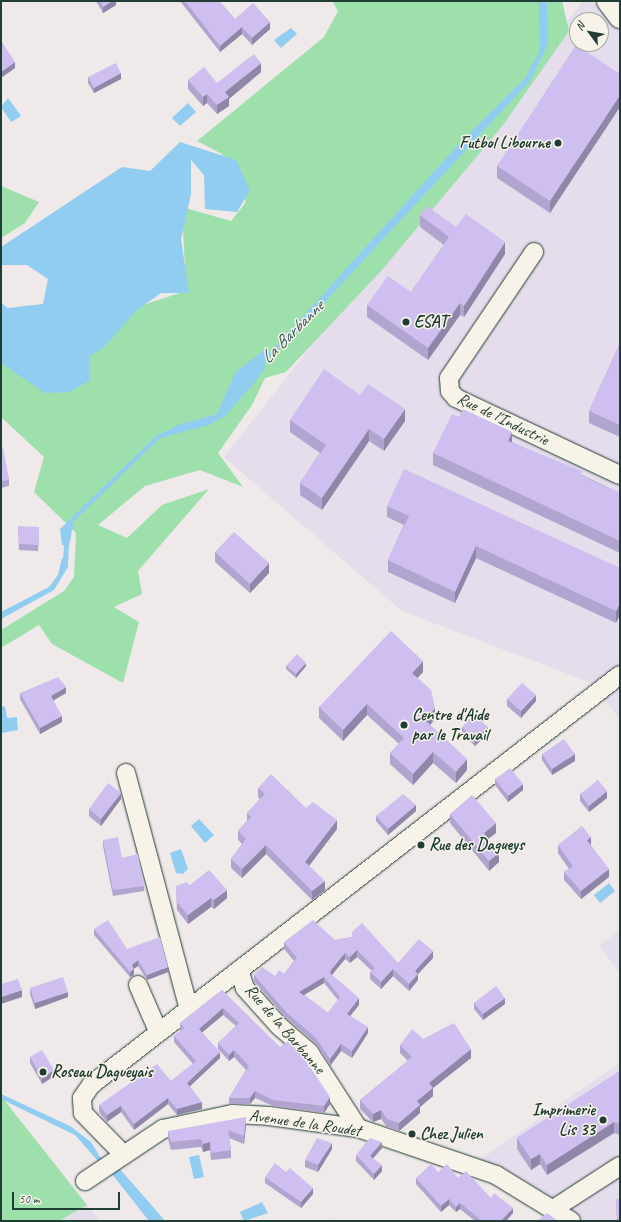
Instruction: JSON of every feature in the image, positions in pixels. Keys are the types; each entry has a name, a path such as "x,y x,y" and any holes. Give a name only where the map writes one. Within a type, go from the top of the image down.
{"main road":[{"path":"608,1 620,17"}],"street":[{"name":"Rue de l'Industrie","path":"534,252 449,378 450,391 456,398 620,475"},
{"path":"122,1154 83,1113 82,1098 91,1085 188,1006 239,970 620,675"},
{"path":"126,773 188,1006"},
{"name":"Rue de la Barbanne","path":"239,970 245,988 279,1026 309,1052 358,1128"},
{"path":"138,985 158,1031"},
{"name":"Avenue de la Roudet","path":"85,1182 122,1154 164,1129 233,1114 358,1128 496,1175 555,1208 571,1221"},
{"path":"555,1208 620,1166"}],"shaded area":[{"path":"583,1 591,1 602,12 574,12"},
{"path":"569,19 569,52 609,52 609,20 620,31 620,720 592,683 402,611 224,457"},
{"path":"620,929 620,973 599,946"},
{"path":"620,1063 620,1221 557,1221 479,1160"},
{"path":"87,1205 100,1221 59,1221"}],"green space":[{"path":"332,1 562,1 569,31 503,125 381,271 286,372 265,378 252,405 218,453 243,487 200,470 145,486 98,525 127,538 162,505 209,489 138,571 142,594 114,607 139,622 123,683 52,644 39,625 1,648 1,630 64,591 74,577 76,533 34,492 44,457 1,417 1,363 27,379 112,315 186,291 182,207 231,221 246,202 222,154 197,141 324,37 338,11"},
{"path":"1,186 39,202 25,223 1,238"},
{"path":"1,1096 87,1205 59,1221 1,1221"}],"water":[{"path":"539,1 547,1 548,45 529,82 283,347 279,343 459,144 525,78 540,51"},
{"path":"291,28 297,34 281,48 274,40"},
{"path":"8,98 21,116 11,122 1,107"},
{"path":"188,103 196,112 180,126 172,118"},
{"path":"180,142 236,160 250,190 237,212 205,209 204,175 191,160 191,194 181,239 189,293 161,293 137,310 104,347 90,356 89,381 69,392 45,393 1,363 1,303 8,308 43,304 48,279 27,265 1,265 1,247 122,167 150,171"},
{"path":"277,344 280,346 264,363 266,366 255,382 225,416 209,425 160,438 74,521 69,546 62,545 60,529 156,436 178,425 217,414 235,373 265,349 269,353"},
{"path":"62,558 68,558 68,567 54,590 1,619 1,612 49,587 58,575"},
{"path":"5,706 7,718 17,717 18,730 1,733 1,707"},
{"path":"199,819 214,835 205,843 191,826"},
{"path":"181,849 188,869 183,874 176,873 170,853"},
{"path":"609,883 615,891 600,903 594,895"},
{"path":"1,1094 70,1126 91,1142 102,1160 98,1161 75,1135 1,1099"},
{"path":"199,1155 204,1177 194,1179 189,1157"},
{"path":"117,1166 165,1221 149,1221 112,1174 112,1167"},
{"path":"262,1202 268,1213 244,1221 240,1212"}],"building":[{"path":"100,1 112,1 103,7"},
{"path":"185,1 219,1 235,19 253,3 270,22 252,38 242,27 220,46"},
{"path":"2,42 15,62 1,72 1,43"},
{"name":"Futbol Libourne","path":"571,52 587,52 620,74 620,95 550,201 497,166"},
{"path":"254,54 261,63 225,92 229,97 217,105 207,94 203,97 188,80 204,67 217,83"},
{"path":"116,63 121,73 94,88 88,77"},
{"path":"427,206 456,227 466,214 505,242 464,306 460,303 428,348 367,305 388,276 411,292 449,237 420,215"},
{"path":"620,343 620,425 589,411"},
{"path":"324,369 360,395 368,384 405,409 384,439 369,429 322,498 300,483 326,445 290,420"},
{"path":"463,409 512,432 508,441 582,471 580,475 620,493 620,541 433,453 452,414 459,417"},
{"path":"1,447 3,447 9,480 1,481"},
{"path":"404,469 620,568 620,603 616,611 476,546 455,592 388,560 409,516 387,506"},
{"path":"18,526 39,527 38,545 19,544"},
{"path":"234,532 269,563 250,584 215,552"},
{"name":"Centre d'Aide par le Travail","path":"391,631 423,661 412,673 431,690 435,708 425,720 467,759 456,772 433,752 413,774 390,753 404,738 367,704 343,730 319,707"},
{"path":"297,654 306,663 296,674 286,666"},
{"path":"58,677 66,687 51,696 62,716 40,728 20,693"},
{"path":"522,683 536,695 521,711 507,699"},
{"path":"474,714 488,727 475,740 462,727"},
{"path":"564,739 575,754 552,769 542,754"},
{"path":"510,768 523,784 508,796 495,779"},
{"path":"271,774 306,808 313,802 337,820 305,862 325,881 312,891 266,845 242,869 231,859 246,839 238,831 251,817 247,813 265,794 258,788"},
{"path":"598,780 607,791 589,806 580,794"},
{"path":"108,783 121,793 101,819 89,809"},
{"path":"403,794 416,805 388,829 376,816"},
{"path":"472,795 496,823 484,833 499,853 489,861 450,814"},
{"path":"582,826 591,837 587,840 609,869 581,891 564,872 573,866 558,845"},
{"path":"118,837 122,858 138,854 144,886 113,890 103,840"},
{"path":"209,870 227,890 214,900 211,898 188,915 177,902 176,886 187,882 190,885"},
{"path":"108,920 127,949 160,937 168,967 147,975 138,960 132,965 134,969 130,972 94,929"},
{"path":"313,920 335,940 352,937 352,932 362,923 398,963 419,939 433,951 415,971 418,974 409,984 393,969 381,982 370,972 375,968 357,950 350,957 345,953 330,973 359,998 347,1014 368,1027 352,1051 341,1044 330,1059 316,1038 286,1012 254,975 262,967 275,976 279,970 284,974 297,958 284,942","holes":["324,977 340,997 328,1013 299,992"]},
{"path":"63,977 68,992 35,1003 30,988"},
{"path":"18,979 22,990 1,997 1,984"},
{"path":"496,986 505,998 483,1014 474,1003"},
{"path":"222,990 280,1047 288,1041 301,1053 330,1097 324,1106 273,1100 255,1091 250,1098 229,1098 249,1066 234,1050 229,1055 218,1043 239,1023 223,1008 199,1029 220,1052 187,1083 202,1102 177,1109 168,1098 134,1124 121,1106 107,1115 99,1105 157,1064 171,1081 196,1061 174,1036 184,1028 180,1023"},
{"path":"454,1023 471,1049 429,1083 433,1088 417,1101 420,1105 399,1123 387,1119 381,1110 373,1114 360,1100 412,1057 400,1045 412,1029 423,1039"},
{"path":"42,1050 54,1070 42,1078 30,1057"},
{"path":"620,1071 620,1124 614,1122 547,1165 540,1154 531,1159 517,1138"},
{"path":"246,1117 244,1136 228,1130 231,1150 211,1153 210,1142 203,1144 201,1139 171,1142 168,1131"},
{"path":"317,1138 332,1143 318,1165 305,1160"},
{"path":"370,1138 382,1142 370,1156 382,1165 374,1174 356,1155"},
{"path":"275,1163 286,1172 290,1168 313,1188 301,1202 265,1177"},
{"path":"431,1164 438,1172 447,1164 458,1178 466,1171 491,1198 494,1193 513,1208 501,1221 482,1221 460,1203 456,1207 449,1199 441,1206 416,1178"},
{"path":"616,1199 620,1200 620,1220 617,1217"},
{"path":"547,1213 558,1221 537,1221"}],"waterway":[{"name":"La Barbanne","path":"65,563 66,541"}],"place":[{"name":"Futbol Libourne","path":"558,143"},
{"name":"ESAT","path":"406,322"},
{"name":"Centre d'Aide par le Travail","path":"404,725"},
{"name":"Rue des Dagueys","path":"421,845"},
{"name":"Roseau Dagueyais","path":"43,1072"},
{"name":"Imprimerie Lis 33","path":"603,1120"},
{"name":"Chez Julien","path":"412,1134"}]}
